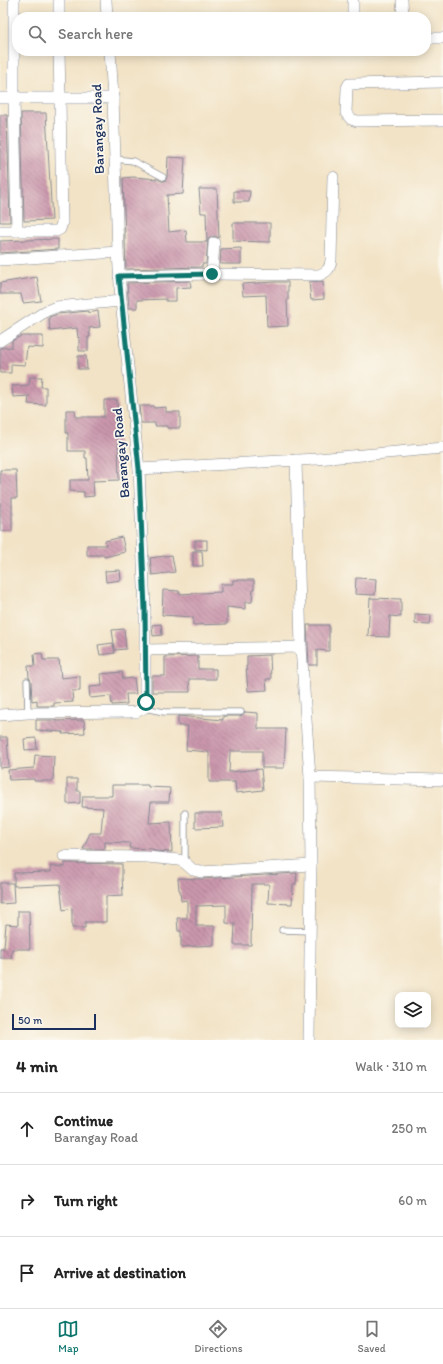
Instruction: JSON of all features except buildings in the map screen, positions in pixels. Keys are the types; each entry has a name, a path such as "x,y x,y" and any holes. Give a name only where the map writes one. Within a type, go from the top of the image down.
{"street":[{"path":"14,0 14,12"},
{"path":"59,0 59,12"},
{"path":"106,0 107,12"},
{"path":"352,0 353,12"},
{"path":"402,0 402,12"},
{"path":"431,38 443,38"},
{"path":"14,56 17,231"},
{"path":"0,232 56,231 62,226 59,56"},
{"name":"Barangay Road","path":"110,56 119,276 139,469 146,650 146,702 144,708"},
{"path":"443,82 349,84 347,88 346,113 351,120 357,121 443,120"},
{"path":"0,98 113,98"},
{"path":"119,276 212,274 319,275 328,270 331,260 333,177"},
{"path":"212,274 214,243"},
{"path":"0,260 118,252"},
{"path":"0,341 46,311 56,307 121,302"},
{"path":"139,469 296,460 443,448"},
{"path":"296,460 301,647 310,777 311,865 309,1040"},
{"path":"146,650 301,647"},
{"path":"0,715 28,713 136,712 144,708"},
{"path":"310,777 443,780"},
{"path":"64,856 179,860 193,870 201,872 311,865"}],"lane":[{"path":"114,159 133,162 163,177"},
{"path":"26,681 28,713"},
{"path":"144,708 164,712 241,712"},
{"path":"184,813 185,863"},
{"path":"282,930 310,931"}],"route":[{"path":"146,702 144,562 138,450 119,276 212,274"}]}
